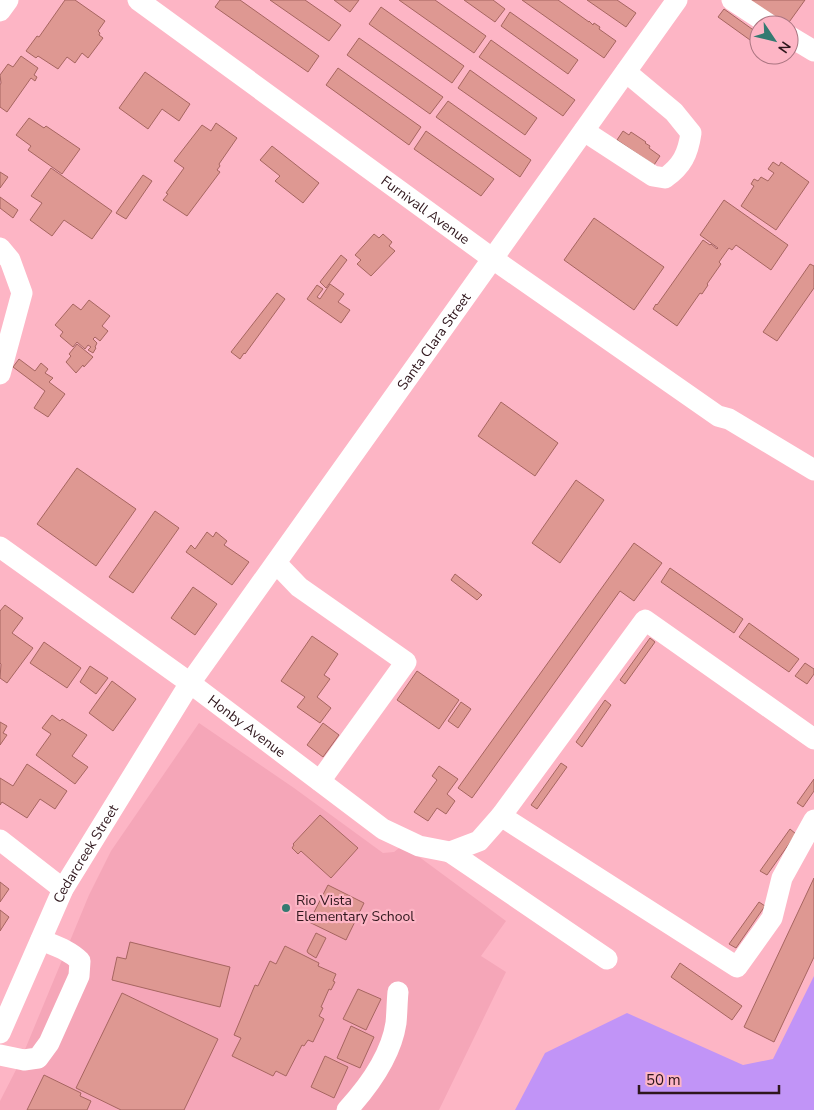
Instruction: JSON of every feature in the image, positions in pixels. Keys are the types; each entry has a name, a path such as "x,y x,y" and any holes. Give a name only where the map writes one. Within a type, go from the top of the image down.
{"street":[{"path":"0,11 8,0"},
{"name":"Furnivall Avenue","path":"138,0 493,259 718,416 729,419 814,470"},
{"name":"Santa Clara Street","path":"190,683 677,0"},
{"path":"732,0 755,15"},
{"path":"799,42 814,52"},
{"path":"584,131 653,176 664,178 682,160 688,151 691,133 674,112 626,72"},
{"path":"0,248 10,260 22,293 0,374"},
{"name":"Honby Avenue","path":"0,547 190,683 384,828 419,846 450,852"},
{"path":"276,563 299,587 406,662 320,781"},
{"path":"450,852 479,841 501,816 644,620 814,739"},
{"name":"Cedarcreek Street","path":"0,1033 64,889 190,683"},
{"path":"501,816 737,968 772,918 782,878 814,820"},
{"path":"0,840 64,889"},
{"path":"450,852 607,959"},
{"path":"0,1055 24,1060 38,1058 49,1043 79,976 80,961 74,955 41,940"},
{"path":"347,1110 368,1084 387,1055 396,1024 398,992"}],"shaded area":[{"name":"Rio Vista Elementary School","path":"199,723 294,788 383,853 394,852 403,845 506,921 481,956 506,972 439,1110 0,1110 0,1101 19,1064 89,895 111,851"},
{"path":"814,976 814,1110 515,1110 545,1053 627,1013 743,1065 773,1059"}],"building":[{"path":"65,0 75,0 105,21 98,31 99,35 103,38 88,58 82,53 75,63 67,57 58,69 38,56 36,58 26,51 37,36 39,37"},
{"path":"220,0 240,0 319,56 308,72 215,7"},
{"path":"270,0 305,0 341,25 329,41"},
{"path":"334,0 359,0 350,12"},
{"path":"399,0 435,0 486,36 474,53"},
{"path":"464,0 493,0 505,9 495,22"},
{"path":"522,0 558,0 593,25 594,23 600,27 599,29 616,41 604,58"},
{"path":"587,0 617,0 636,13 626,27"},
{"path":"742,0 805,0 794,15 772,15"},
{"path":"381,7 464,66 452,83 369,24"},
{"path":"724,9 749,27 749,39 718,17"},
{"path":"510,12 578,60 568,74 501,26"},
{"path":"359,38 443,97 430,114 347,55"},
{"path":"491,40 575,100 563,116 479,57"},
{"path":"21,56 38,68 34,75 37,77 35,81 31,78 7,112 0,107 0,75 8,64 13,67"},
{"path":"338,68 421,127 409,145 326,85"},
{"path":"470,70 537,118 525,135 458,88"},
{"path":"145,72 190,104 179,121 162,109 148,129 119,108"},
{"path":"448,101 531,160 520,177 436,117"},
{"path":"29,118 44,128 46,126 80,149 62,174 28,150 31,146 16,135"},
{"path":"216,123 237,138 219,164 220,166 217,170 220,172 187,216 163,200 184,168 174,161 202,125 211,131"},
{"path":"426,131 494,179 481,196 414,149"},
{"path":"623,131 629,135 631,132 646,142 650,146 649,148 660,156 654,165 617,140"},
{"path":"272,146 319,183 303,203 275,181 280,176 260,160"},
{"path":"773,162 779,166 781,162 809,182 776,230 741,206 754,186 751,184 754,179 758,181 761,177 768,181 774,173 768,169"},
{"path":"51,168 112,211 92,239 64,220 52,236 30,220 42,203 31,196"},
{"path":"0,172 8,177 0,188"},
{"path":"143,175 152,181 126,219 116,213"},
{"path":"0,197 18,210 13,218 0,208"},
{"path":"724,200 788,245 771,270 736,245 732,250 729,248 719,262 721,264 702,294 700,293 677,326 653,309 703,240 718,248 700,235"},
{"path":"594,218 664,267 634,310 564,260"},
{"path":"374,234 379,238 383,234 392,242 389,246 395,251 371,276 357,264 361,260 355,255"},
{"path":"341,255 347,260 326,288 320,282"},
{"path":"810,264 814,266 814,288 777,341 763,332"},
{"path":"330,284 344,294 338,302 350,310 341,323 307,299 317,285 323,289 317,297 320,299"},
{"path":"277,293 285,299 240,359 231,352"},
{"path":"89,300 110,316 102,326 108,331 100,341 95,337 93,339 97,343 93,353 88,350 91,347 88,345 85,349 77,342 73,347 60,336 63,332 55,325 73,304 81,310"},
{"path":"77,344 93,357 76,373 66,362 71,356 69,354"},
{"path":"19,359 35,371 41,363 48,369 45,373 53,378 49,382 65,394 48,417 34,408 45,391 13,367"},
{"path":"501,402 558,443 535,476 478,436"},
{"path":"77,468 136,509 96,566 37,524"},
{"path":"576,480 604,500 560,563 532,543"},
{"path":"155,511 179,528 133,593 109,577"},
{"path":"207,532 213,537 216,532 227,541 224,545 249,562 232,585 186,552 191,545 195,549"},
{"path":"634,543 662,563 634,601 620,591 472,798 458,788"},
{"path":"670,568 743,619 734,633 661,582"},
{"path":"455,574 482,595 477,600 451,580"},
{"path":"193,587 217,604 195,635 171,618"},
{"path":"5,605 23,618 12,633 33,648 7,683 0,678 0,611"},
{"path":"749,623 799,659 789,672 739,637"},
{"path":"312,636 338,654 324,675 330,679 317,697 331,708 320,723 297,707 305,697 281,681"},
{"path":"650,638 655,642 625,684 620,680"},
{"path":"44,642 81,668 67,688 30,663"},
{"path":"805,663 814,669 814,674 807,684 795,676"},
{"path":"90,666 108,678 96,694 80,682"},
{"path":"417,671 459,700 439,729 397,700"},
{"path":"112,681 136,699 113,731 89,713"},
{"path":"605,700 611,705 582,747 576,742"},
{"path":"461,702 471,709 458,728 448,721"},
{"path":"52,715 87,735 72,756 88,767 75,784 36,755 51,734 42,728"},
{"path":"0,722 7,726 3,733 7,735 0,745"},
{"path":"323,723 339,735 323,757 307,745"},
{"path":"561,763 567,767 537,809 531,805"},
{"path":"27,764 67,791 55,809 40,799 27,818 2,802 0,805 0,778 13,786"},
{"path":"439,766 458,779 447,794 455,801 446,814 437,808 428,821 414,812 437,780 432,776"},
{"path":"814,779 814,791 803,807 797,803"},
{"path":"320,815 358,848 331,878 301,851 298,854 292,848 293,844"},
{"path":"790,829 796,834 767,875 760,871"},
{"path":"814,878 814,957 774,1042 744,1027"},
{"path":"0,882 9,889 0,902"},
{"path":"328,885 364,903 346,940 309,922"},
{"path":"759,902 765,906 736,948 729,944"},
{"path":"0,910 9,917 0,931"},
{"path":"316,933 326,938 316,958 307,951"},
{"path":"130,942 230,967 220,1007 112,980 117,957 126,959"},
{"path":"285,946 319,963 318,966 336,974 333,981 335,982 331,990 329,989 321,1007 323,1008 319,1016 324,1019 313,1042 308,1040 304,1046 302,1045 286,1076 276,1071 273,1076 232,1056 241,1038 234,1035 255,985 258,986 270,961 276,964"},
{"path":"680,963 742,1006 732,1020 671,977"},
{"path":"358,989 381,999 366,1030 343,1019"},
{"path":"122,993 218,1039 184,1110 121,1110 76,1088"},
{"path":"351,1026 374,1037 360,1068 337,1058"},
{"path":"325,1056 348,1067 334,1098 311,1087"},
{"path":"44,1075 81,1093 80,1096 91,1101 87,1110 27,1110"}],"place":[{"name":"Rio Vista Elementary School","path":"286,908"}]}
